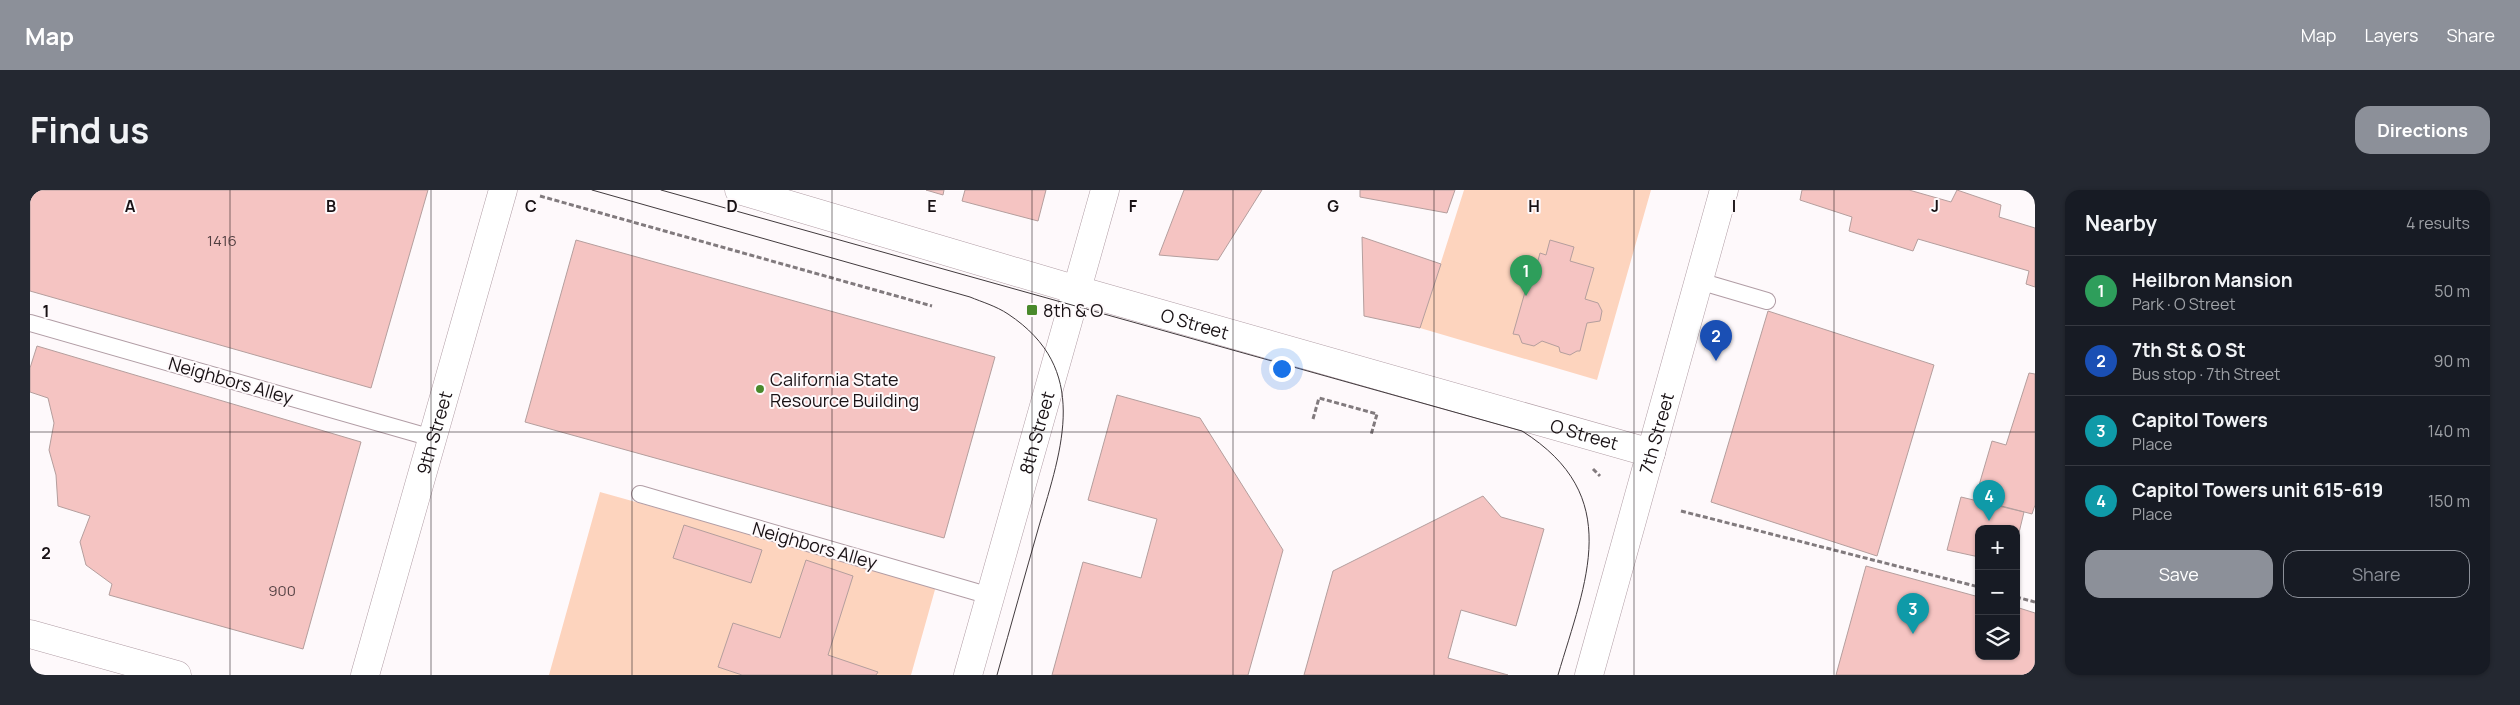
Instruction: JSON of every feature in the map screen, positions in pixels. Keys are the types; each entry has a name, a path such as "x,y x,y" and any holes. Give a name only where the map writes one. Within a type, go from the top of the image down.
{"street":[{"name":"9th Street","path":"365,675 503,190"},
{"name":"O Street","path":"739,190 1077,290 1652,453"},
{"name":"8th Street","path":"968,675 1105,190"},
{"name":"7th Street","path":"1589,675 1724,190"},
{"path":"30,634 178,675"}],"lane":[{"path":"1699,281 1767,301"},
{"name":"Neighbors Alley","path":"30,323 432,438"},
{"name":"Neighbors Alley","path":"640,494 990,596"}],"path":[{"path":"540,196 932,306"},
{"path":"1313,419 1319,398 1377,414 1371,436"},
{"path":"1681,511 1975,586"},
{"path":"2020,598 2035,602"}],"shaded area":[{"path":"1464,190 1651,190 1597,380 1420,328"},
{"path":"600,492 936,586 911,675 549,675"}],"building":[{"path":"30,190 428,190 371,388 30,291"},
{"path":"926,190 944,190 943,195"},
{"path":"965,190 1046,190 1038,221 962,201"},
{"path":"1184,190 1262,190 1218,260 1159,255"},
{"path":"1360,190 1455,190 1447,213 1360,197"},
{"path":"1802,190 1909,190 1951,202 1957,190 2001,205 1999,217 2035,228 2035,287 2026,284 2029,271 1918,239 1913,251 1849,231 1852,217 1800,200"},
{"path":"1362,237 1441,264 1420,328 1364,316"},
{"name":"California State Resource Building","path":"576,240 995,357 944,538 525,422"},
{"path":"1550,240 1574,247 1570,261 1594,268 1585,299 1598,303 1602,311 1600,321 1587,323 1580,351 1570,355 1560,352 1559,347 1542,341 1534,346 1522,343 1519,335 1513,334 1529,278 1533,279 1540,253 1546,255"},
{"path":"1768,311 1934,365 1877,556 1711,502"},
{"path":"37,346 361,442 303,649 109,595 112,584 86,565 80,542 90,516 58,506 56,475 49,450 54,423 48,398 30,392 30,368"},
{"path":"2029,373 2035,374 2035,505 2032,514 1975,499 1992,441 2006,445"},
{"path":"1117,395 1200,418 1283,550 1248,675 1052,675 1083,562 1141,578 1157,519 1088,500"},
{"path":"1483,496 1501,517 1544,529 1516,626 1461,610 1448,658 1508,675 1304,675 1333,571"},
{"path":"1961,497 2024,512 2020,528 2020,525 1975,525 1975,556 1947,550"},
{"path":"684,525 762,550 751,583 673,558"},
{"path":"806,560 853,576 828,655 878,672 876,675 742,675 718,667 733,623 780,638"},
{"path":"1866,566 1975,596 1975,660 2020,660 2020,608 2035,613 2035,675 1836,675"}],"tram line":[{"path":"592,190 970,297 994,306 1008,314 1034,336 1051,359 1060,384 1063,411 1061,439 1056,467 997,675"},
{"path":"661,190 1522,431 1554,456 1575,483 1586,512 1589,542 1586,573 1579,606 1558,675"}],"place":[{"name":"Heilbron Mansion","path":"1526,296"},
{"name":"8th & O","path":"1032,310"},
{"name":"7th St & O St","path":"1716,361"},
{"name":"California State Resource Building","path":"760,389"},
{"name":"Capitol Towers unit 615-619","path":"1989,521"},
{"name":"Capitol Towers","path":"1913,634"}]}
